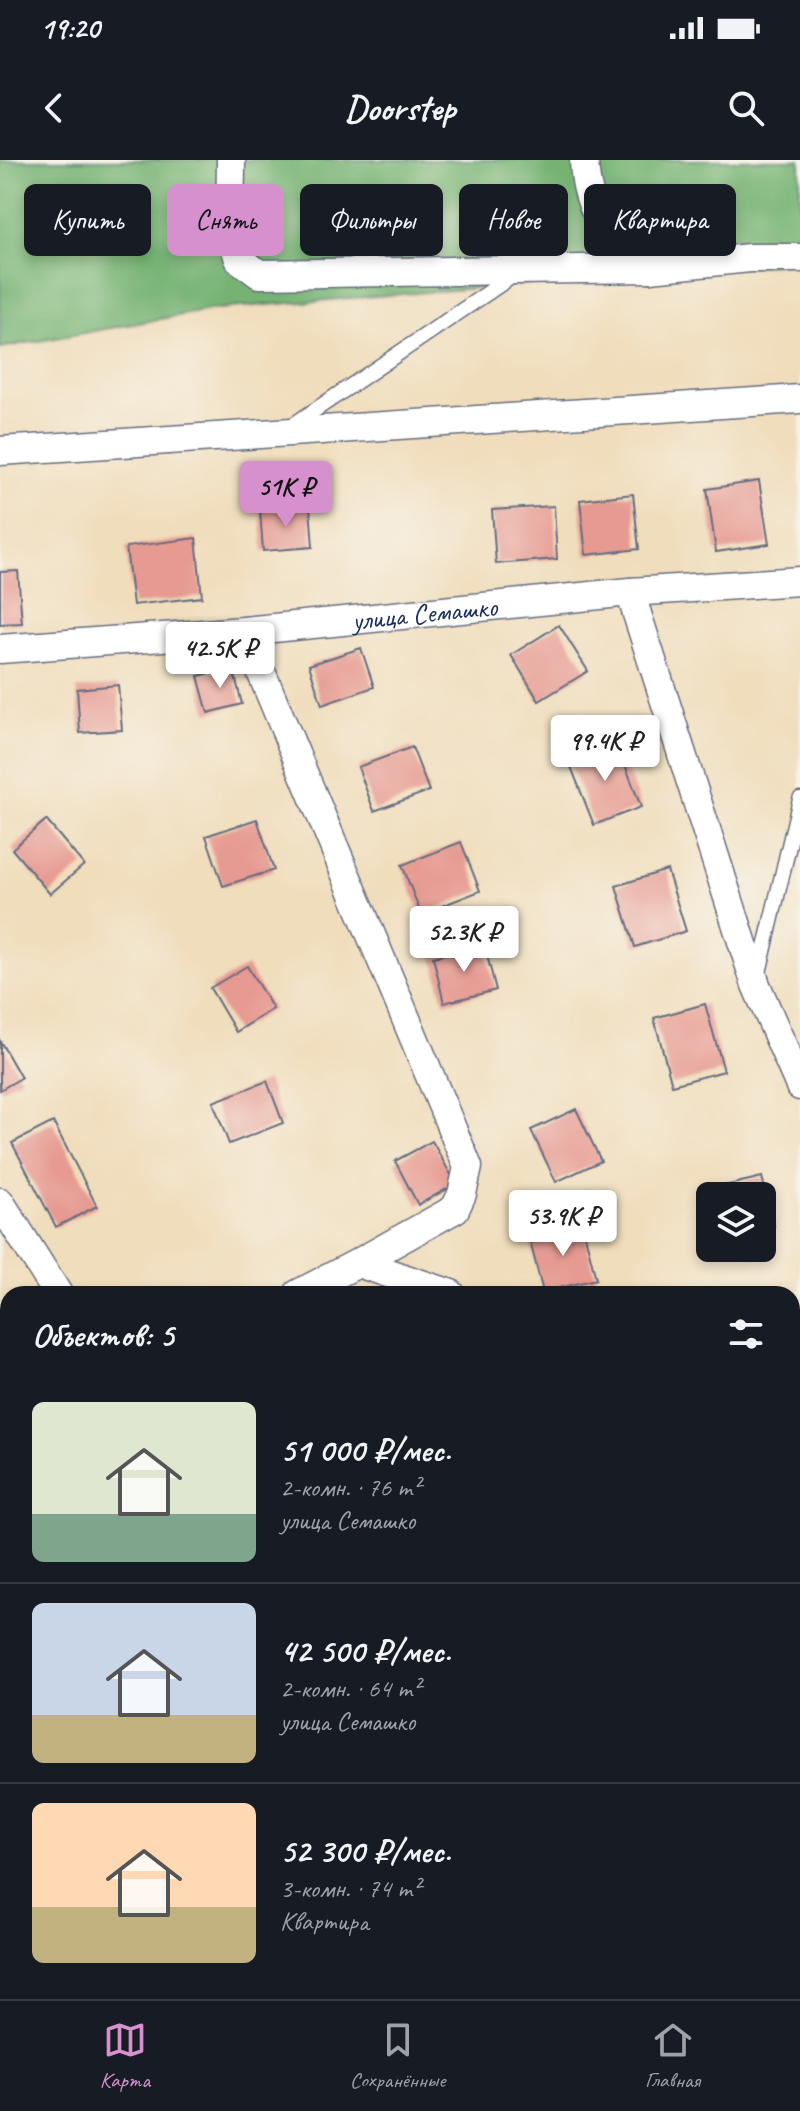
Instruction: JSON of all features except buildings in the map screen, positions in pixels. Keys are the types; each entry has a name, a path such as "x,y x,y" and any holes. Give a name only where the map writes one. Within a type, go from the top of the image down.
{"street":[{"path":"231,160 230,231 239,259 259,274 650,268 750,258 800,258"},
{"path":"584,160 591,207 612,238 650,268"},
{"path":"0,451 800,399"},
{"name":"улица Семашко","path":"0,649 244,631 630,592 800,581"},
{"path":"630,592 756,985 800,1086"},
{"path":"244,631 468,1167 455,1209 313,1286"},
{"path":"0,1202 53,1286"},
{"path":"358,1263 427,1286"}],"lane":[{"path":"281,433 521,270"},
{"path":"756,985 800,799"}],"green space":[{"path":"0,160 800,160 800,262 215,309 0,348"}]}
